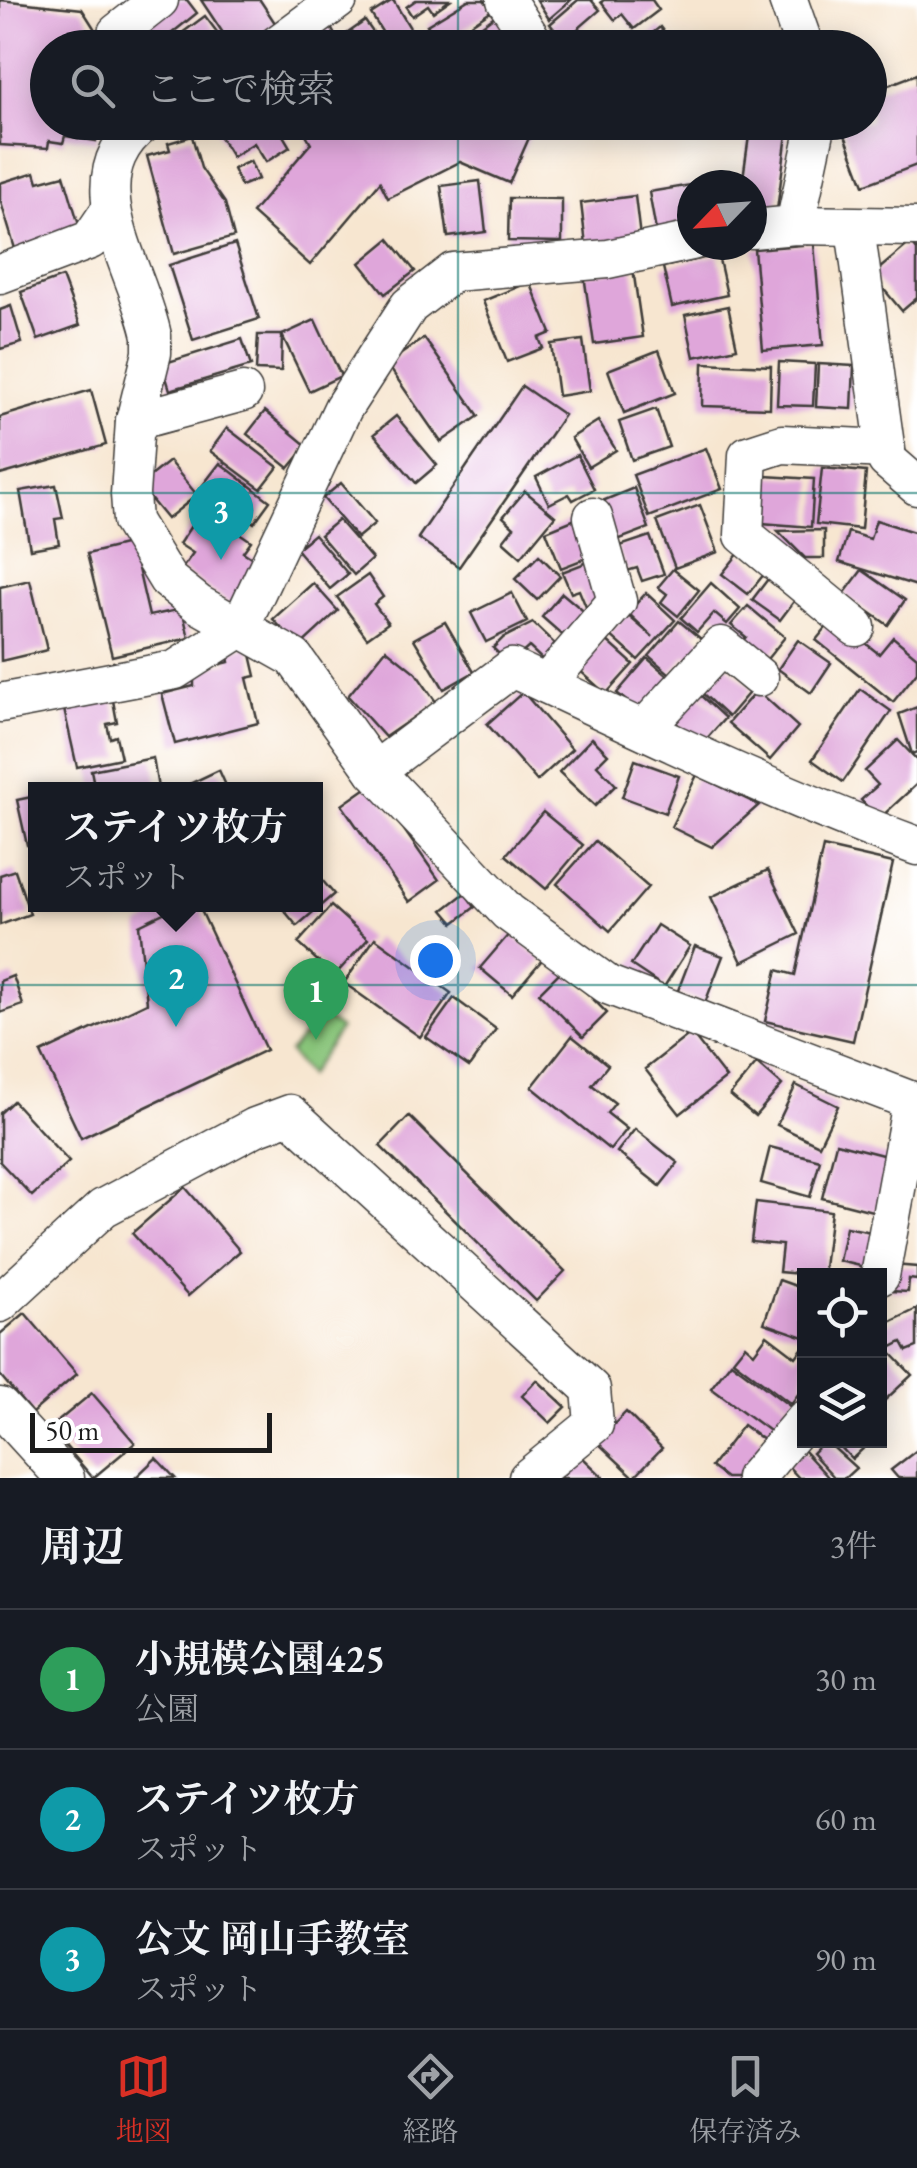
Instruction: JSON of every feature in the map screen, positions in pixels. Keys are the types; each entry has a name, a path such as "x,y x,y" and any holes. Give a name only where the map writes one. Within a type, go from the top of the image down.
{"street":[{"path":"121,30 159,0"},
{"path":"297,30 338,0"},
{"path":"506,0 525,30"},
{"path":"788,0 799,30"},
{"path":"123,140 115,156 109,212 152,336 152,353 135,421 130,494 132,522 141,541 168,580 239,629 294,658 374,771 508,912 608,985 915,1102 882,1268"},
{"path":"795,225 813,140"},
{"path":"0,274 90,240 109,212"},
{"path":"767,228 917,227"},
{"path":"855,228 887,460 917,486"},
{"path":"0,703 175,670 239,629 343,408 409,306 453,272 608,259 677,244"},
{"path":"135,421 244,392"},
{"path":"856,627 744,535 748,455 782,444 886,449"},
{"path":"546,684 617,601 593,517"},
{"path":"646,727 720,646 759,677"},
{"path":"374,771 512,668 646,727 734,773 917,846"},
{"path":"0,1303 102,1208 255,1127 290,1114 591,1389 594,1424 528,1478"},
{"path":"0,1407 65,1478"},
{"path":"755,1478 797,1428"}],"green space":[{"path":"322,1016 340,1029 308,1076 289,1052"}],"building":[{"path":"0,0 82,9 95,30 30,30 30,140 64,140 63,143 49,141 48,148 0,145"},
{"path":"176,0 187,0 197,13 176,30 141,28"},
{"path":"201,0 260,0 277,26 271,30 221,30"},
{"path":"393,0 411,30 381,30 371,14"},
{"path":"416,0 450,0 433,12 428,5 412,16 406,7"},
{"path":"468,0 484,0 492,10 462,30 430,30 427,25"},
{"path":"537,0 571,0 549,19"},
{"path":"578,0 591,0 600,10 577,30 555,30 550,24"},
{"path":"652,0 659,10 634,29 622,14 615,20 601,2"},
{"path":"500,12 513,30 475,30"},
{"path":"205,16 216,30 186,30"},
{"path":"365,21 371,30 352,30"},
{"path":"917,74 917,165 864,185 847,140 887,140 887,85"},
{"path":"193,140 201,168 225,203 234,237 174,254 147,156 170,150 168,143"},
{"path":"222,140 286,140 290,147 266,162 254,143 232,157"},
{"path":"309,140 528,140 509,183 460,162 388,198 380,182 310,265 252,213 311,143"},
{"path":"748,140 786,140 777,210 767,209 767,170 744,170"},
{"path":"250,161 258,179 241,186 233,169"},
{"path":"35,172 38,182 64,175 81,232 16,252 0,199 0,183"},
{"path":"480,181 486,232 448,237 441,186"},
{"path":"677,187 677,233 657,237 649,192"},
{"path":"635,196 640,237 586,245 581,203"},
{"path":"509,198 562,199 562,242 508,241"},
{"path":"389,239 415,271 385,294 360,263"},
{"path":"911,242 917,250 917,298 902,311 872,275"},
{"path":"235,244 259,319 193,340 169,265"},
{"path":"814,244 823,345 763,350 755,260 767,260 767,248"},
{"path":"719,260 727,295 672,307 663,267"},
{"path":"633,269 643,337 594,344 584,275"},
{"path":"62,277 80,325 38,340 21,292"},
{"path":"530,282 551,333 539,338 543,348 507,362 483,301"},
{"path":"11,306 22,343 0,349 0,310"},
{"path":"728,306 737,348 694,357 685,315"},
{"path":"315,320 341,376 309,391 282,335"},
{"path":"258,335 282,335 281,371 256,370"},
{"path":"424,338 479,416 441,442 387,364"},
{"path":"242,339 251,366 170,390 162,364"},
{"path":"583,340 590,391 558,396 551,344"},
{"path":"659,350 675,393 624,413 608,370"},
{"path":"779,362 815,364 813,406 777,405"},
{"path":"703,363 771,366 770,408 702,406"},
{"path":"818,364 854,366 852,409 816,407"},
{"path":"522,386 564,415 459,567 418,538"},
{"path":"91,390 106,445 0,475 0,417"},
{"path":"656,409 669,447 632,460 619,422"},
{"path":"265,411 307,446 289,468 247,434"},
{"path":"396,416 437,465 416,483 374,434"},
{"path":"598,421 616,450 588,467 571,438"},
{"path":"227,428 278,467 261,489 210,451"},
{"path":"706,448 722,489 649,517 633,475"},
{"path":"577,455 594,489 573,500 569,494 549,504 536,477"},
{"path":"169,461 197,495 167,519 139,485"},
{"path":"220,463 270,501 254,523 203,485"},
{"path":"822,468 866,472 861,529 816,524"},
{"path":"765,476 814,479 811,527 762,523"},
{"path":"341,483 375,523 357,538 323,498"},
{"path":"56,485 63,518 55,519 59,544 30,549 20,491"},
{"path":"634,488 649,528 615,541 600,502"},
{"path":"525,491 555,516 521,557 503,541 514,527 503,517"},
{"path":"700,505 718,552 675,568 657,521"},
{"path":"203,508 251,541 243,552 266,567 238,609 181,570 193,553 179,544"},
{"path":"578,518 592,556 561,568 546,531"},
{"path":"338,520 372,559 354,575 320,535"},
{"path":"876,520 917,533 917,586 839,562 848,532 870,539"},
{"path":"824,530 824,558 805,558 778,531"},
{"path":"314,534 348,574 330,589 296,549"},
{"path":"650,536 664,574 642,581 637,568 627,571 617,547"},
{"path":"132,543 149,616 182,609 189,638 112,656 87,554"},
{"path":"739,553 765,573 748,594 722,574"},
{"path":"539,555 560,576 537,600 515,579"},
{"path":"593,560 608,598 586,607 579,590 571,593 562,572"},
{"path":"673,569 699,590 678,616 661,602 667,594 658,587"},
{"path":"862,570 905,600 888,625 844,594"},
{"path":"368,575 383,597 374,604 388,623 367,638 337,597"},
{"path":"768,579 795,600 780,620 752,600"},
{"path":"30,580 47,650 1,661 0,587"},
{"path":"313,583 338,611 299,647 273,619"},
{"path":"711,583 740,609 727,624 714,613 697,632 681,618"},
{"path":"512,593 527,622 486,642 471,613"},
{"path":"562,593 588,615 567,639 542,617"},
{"path":"646,593 675,620 638,660 609,634 626,614 653,637 628,613"},
{"path":"748,606 785,637 763,664 740,644 746,637 731,625"},
{"path":"834,618 879,654 893,637 917,657 917,672 893,702 816,640"},
{"path":"679,621 707,644 693,660 687,654 670,674 649,656"},
{"path":"445,622 474,672 444,689 414,639"},
{"path":"533,623 561,650 547,664 529,647 520,655 514,649 504,659 493,648 503,638"},
{"path":"605,639 633,664 606,694 578,669"},
{"path":"798,640 831,663 811,693 778,669"},
{"path":"249,646 256,676 247,678 258,723 175,744 162,694 194,686 194,671 229,662 227,651"},
{"path":"386,649 416,673 436,702 385,737 348,696"},
{"path":"647,658 674,681 638,711 617,693"},
{"path":"726,665 752,689 728,717 702,693"},
{"path":"860,689 891,711 843,782 812,760"},
{"path":"757,690 798,727 770,760 728,723"},
{"path":"523,692 572,749 537,781 487,724"},
{"path":"699,694 725,718 701,745 674,721"},
{"path":"112,695 117,722 107,724 110,738 116,736 121,758 77,767 63,705"},
{"path":"917,707 917,752 912,754 899,714"},
{"path":"592,738 608,754 597,765 616,785 595,806 559,772"},
{"path":"898,740 917,760 917,784 879,819 861,800 878,785 865,771"},
{"path":"153,758 157,782 93,782 91,770"},
{"path":"635,760 679,776 665,813 622,797"},
{"path":"219,770 224,782 194,782"},
{"path":"697,775 759,805 712,847 671,827"},
{"path":"372,784 439,880 409,902 342,805"},
{"path":"28,798 28,845 27,845 17,800"},
{"path":"543,812 583,845 546,889 506,855"},
{"path":"595,841 648,887 610,931 557,884"},
{"path":"823,847 893,863 853,1041 765,1021 777,970 795,975"},
{"path":"15,870 30,914 0,925 0,875"},
{"path":"768,870 799,934 742,962 711,897"},
{"path":"323,881 334,894 323,904"},
{"path":"465,893 475,907 454,923 443,910"},
{"path":"331,906 368,939 334,976 298,943"},
{"path":"166,912 202,912 266,1050 81,1138 41,1053 147,1003 139,925"},
{"path":"286,912 313,912 297,926"},
{"path":"657,925 690,946 664,987 631,965"},
{"path":"510,933 542,960 512,995 480,968"},
{"path":"375,938 451,993 420,1037 344,983"},
{"path":"695,946 723,956 705,1003 677,993"},
{"path":"563,969 607,1013 583,1037 539,993"},
{"path":"13,976 23,1005 0,1013 0,981"},
{"path":"454,998 496,1029 469,1067 426,1037"},
{"path":"691,1033 726,1078 680,1114 645,1069"},
{"path":"572,1036 608,1065 592,1085 615,1103 607,1113 627,1129 610,1150 532,1087"},
{"path":"757,1063 782,1085 755,1116 730,1095"},
{"path":"796,1085 838,1106 819,1145 777,1125"},
{"path":"13,1101 69,1162 32,1196 0,1162 0,1113"},
{"path":"409,1116 565,1271 536,1301 380,1146"},
{"path":"635,1129 678,1163 660,1186 617,1152"},
{"path":"836,1143 890,1157 876,1212 822,1198"},
{"path":"770,1147 820,1160 810,1197 761,1183"},
{"path":"185,1187 240,1251 188,1296 132,1233"},
{"path":"756,1202 831,1211 824,1268 797,1268 797,1274 779,1272 782,1245 751,1242"},
{"path":"846,1227 876,1233 869,1268 839,1261"},
{"path":"893,1265 917,1267 917,1280 909,1279 908,1292 891,1291"},
{"path":"779,1280 797,1286 797,1335 764,1323"},
{"path":"917,1309 917,1347 907,1351 902,1342 892,1347 887,1324"},
{"path":"25,1313 77,1374 32,1413 0,1375 0,1334"},
{"path":"767,1335 797,1356 797,1396 791,1404 733,1360 745,1345 754,1353"},
{"path":"887,1353 912,1375 887,1398 887,1358"},
{"path":"731,1362 797,1412 797,1416 780,1439 711,1388"},
{"path":"537,1380 566,1407 550,1423 522,1396"},
{"path":"92,1393 135,1443 93,1478 50,1428"},
{"path":"626,1412 662,1448 634,1477 597,1442"},
{"path":"743,1425 767,1443 740,1478 726,1478 711,1467"},
{"path":"817,1448 834,1448 856,1468 845,1478 835,1478 812,1453"},
{"path":"842,1448 864,1448 852,1459"},
{"path":"803,1450 829,1478 799,1478 787,1465"},
{"path":"917,1450 917,1478 898,1478 891,1470"},
{"path":"581,1456 604,1478 560,1478"},
{"path":"156,1458 175,1478 135,1478"}],"place":[{"name":"公文 岡山手教室","path":"221,560"},
{"name":"ステイツ枚方","path":"176,1027"},
{"name":"小規模公園425","path":"316,1040"}]}
